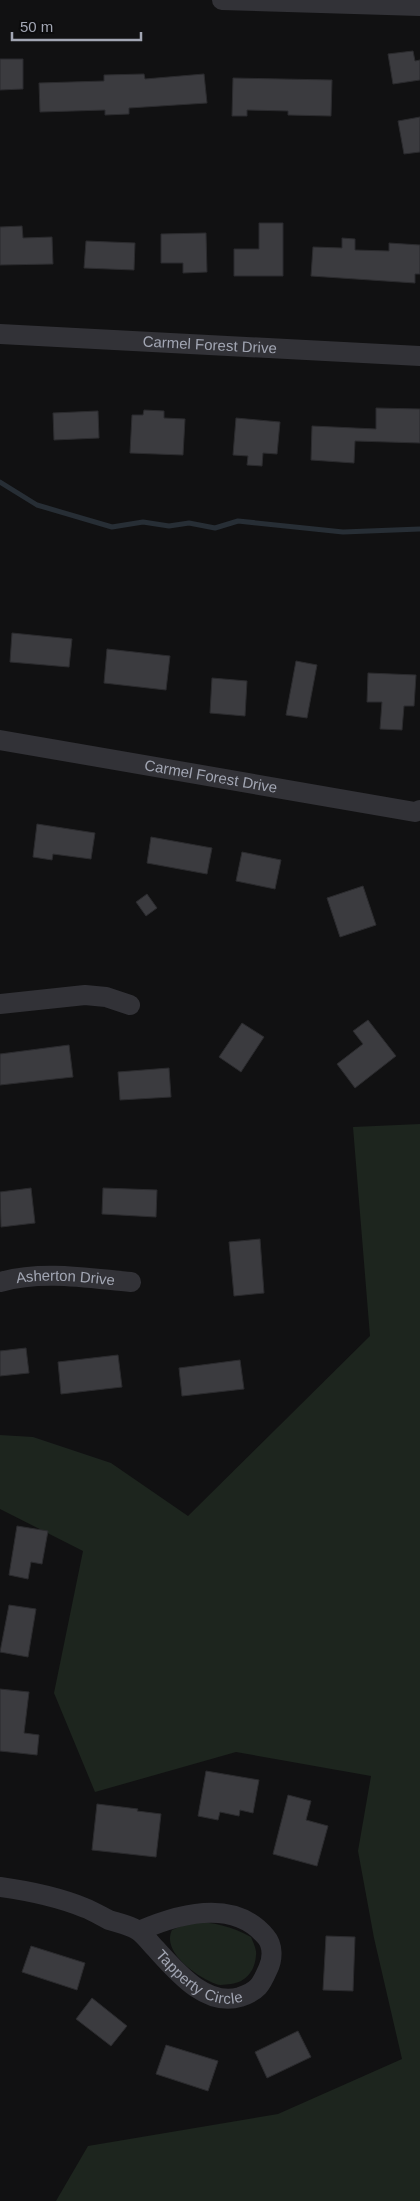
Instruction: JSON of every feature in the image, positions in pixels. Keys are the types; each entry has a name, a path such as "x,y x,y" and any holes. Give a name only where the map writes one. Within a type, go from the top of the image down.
{"street":[{"path":"222,0 420,6"},
{"name":"Carmel Forest Drive","path":"0,334 420,356"},
{"name":"Carmel Forest Drive","path":"0,740 414,812 420,810"},
{"path":"0,1004 85,995 106,996 130,1005"},
{"name":"Asherton Drive","path":"0,1282 14,1278 60,1275 131,1282"},
{"name":"Tapperty Circle","path":"0,1887 51,1897 86,1908 139,1931 193,1986 213,1997 234,1999 249,1994 260,1986 270,1966 272,1949 268,1938 256,1927 238,1917 197,1912 166,1920 139,1931"}],"shaded area":[{"path":"420,1124 420,2201 56,2201 88,2146 278,2114 402,2059 374,1938 358,1851 371,1776 236,1752 95,1792 54,1693 83,1551 0,1509 0,1435 33,1437 111,1463 188,1516 370,1336 353,1127"},
{"path":"191,1922 222,1925 251,1937 256,1953 254,1966 249,1975 236,1983 218,1985 200,1976 183,1963 176,1955 170,1938 172,1930"}],"building":[{"path":"413,51 415,61 420,60 420,80 393,84 388,54"},
{"path":"0,59 23,59 23,89 0,90"},
{"path":"144,74 145,79 204,74 207,103 129,108 129,114 105,115 105,110 40,112 39,83 104,81 104,75"},
{"path":"233,78 332,80 331,116 288,115 288,111 247,110 247,116 232,116"},
{"path":"420,117 420,152 404,154 398,121"},
{"path":"259,223 283,223 283,276 234,276 234,249 259,249"},
{"path":"22,226 23,238 52,237 53,264 0,265 0,227"},
{"path":"206,233 207,272 183,273 183,263 161,263 161,234"},
{"path":"342,238 355,239 355,250 389,251 389,243 420,245 420,274 415,274 415,283 311,276 313,247 342,248"},
{"path":"86,241 135,243 134,270 84,268"},
{"path":"376,408 420,409 420,443 355,441 354,463 311,460 312,426 376,429"},
{"path":"144,410 164,411 164,418 185,419 183,455 130,453 132,415 143,415"},
{"path":"98,411 99,438 54,440 53,413"},
{"path":"236,418 280,422 277,454 263,453 262,466 247,465 248,456 233,455"},
{"path":"12,633 72,639 69,667 10,662"},
{"path":"107,649 170,656 166,690 104,683"},
{"path":"296,661 317,665 307,718 286,715"},
{"path":"368,673 416,675 414,706 404,706 402,730 380,729 382,702 367,702"},
{"path":"212,678 247,681 245,716 210,713"},
{"path":"37,824 95,833 91,859 53,854 52,860 33,857"},
{"path":"151,837 212,848 207,874 147,863"},
{"path":"242,852 281,860 275,889 236,881"},
{"path":"363,886 376,925 340,937 327,898"},
{"path":"147,894 157,908 146,916 136,902"},
{"path":"368,1020 396,1056 355,1088 337,1064 363,1044 353,1031"},
{"path":"242,1023 264,1037 241,1072 219,1057"},
{"path":"69,1045 73,1077 0,1085 0,1054"},
{"path":"169,1068 171,1097 120,1100 118,1072"},
{"path":"31,1188 35,1223 1,1227 0,1192"},
{"path":"103,1188 157,1190 156,1217 102,1214"},
{"path":"260,1239 264,1293 234,1296 229,1242"},
{"path":"26,1348 29,1373 0,1376 0,1351"},
{"path":"118,1355 122,1387 61,1394 58,1362"},
{"path":"240,1360 244,1389 182,1396 179,1368"},
{"path":"17,1526 48,1531 42,1564 31,1562 28,1579 9,1575"},
{"path":"9,1605 36,1609 28,1657 0,1652"},
{"path":"0,1689 29,1692 24,1733 39,1735 37,1755 0,1751"},
{"path":"206,1771 259,1780 253,1813 240,1810 239,1816 220,1812 218,1820 198,1816"},
{"path":"288,1795 311,1801 306,1820 328,1826 317,1866 273,1854"},
{"path":"97,1804 161,1814 156,1857 92,1850"},
{"path":"326,1936 355,1937 353,1991 323,1990"},
{"path":"31,1946 85,1963 77,1990 22,1972"},
{"path":"92,1998 127,2026 111,2046 76,2019"},
{"path":"298,2031 311,2057 267,2078 255,2052"},
{"path":"166,2045 218,2061 208,2091 156,2074"}],"waterway":[{"path":"0,482 37,505 112,527 143,522 169,526 189,523 215,528 238,521 343,532 420,529"}]}
